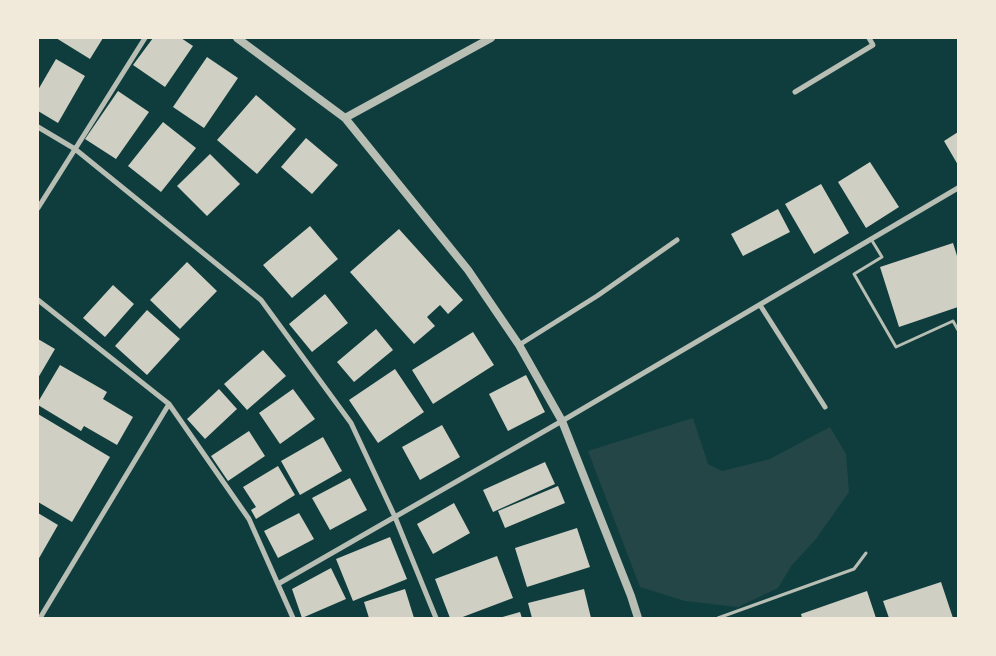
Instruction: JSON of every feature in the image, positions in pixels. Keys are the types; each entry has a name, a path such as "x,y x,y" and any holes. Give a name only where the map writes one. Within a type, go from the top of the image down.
{"street":[{"path":"38,208 145,38"},
{"path":"237,38 345,118 468,270 519,344 562,422 638,618"},
{"path":"345,118 491,38"},
{"path":"795,92 873,45 869,38"},
{"path":"38,127 75,148 261,300 351,423 395,517 436,618"},
{"path":"278,584 562,422 958,188"},
{"path":"519,344 597,296 677,240"},
{"path":"38,300 170,404 249,519 293,618"},
{"path":"760,305 824,407"},
{"path":"40,618 170,404"}],"lane":[{"path":"871,239 882,257 854,274 896,347 952,321 958,330"},
{"path":"718,618 854,570 866,553"}],"shaded area":[{"path":"693,418 708,464 722,471 770,459 830,427 846,454 849,492 816,539 792,565 778,588 738,607 685,601 640,587 588,451"}],"building":[{"path":"56,38 103,38 90,59"},
{"path":"153,38 181,38 193,46 165,87 133,65"},
{"path":"207,57 238,78 204,128 173,107"},
{"path":"56,59 85,76 58,123 38,111 38,90"},
{"path":"118,91 149,112 116,159 85,139"},
{"path":"256,95 296,129 257,174 217,140"},
{"path":"163,122 196,148 161,192 128,166"},
{"path":"958,132 958,165 944,141"},
{"path":"306,138 338,165 312,194 281,167"},
{"path":"210,154 240,184 207,216 177,186"},
{"path":"870,162 899,207 866,228 838,182"},
{"path":"821,184 849,233 814,254 785,204"},
{"path":"778,209 790,232 743,256 731,234"},
{"path":"310,226 338,259 292,298 263,265"},
{"path":"399,229 463,300 448,314 440,305 427,317 435,326 414,344 350,272"},
{"path":"953,243 958,259 958,307 899,327 880,267"},
{"path":"187,262 217,291 180,329 150,300"},
{"path":"113,285 134,304 105,337 83,318"},
{"path":"325,294 348,323 312,352 289,324"},
{"path":"147,310 180,339 147,375 115,346"},
{"path":"376,329 393,350 354,382 337,362"},
{"path":"473,332 494,365 433,404 412,370"},
{"path":"38,339 55,349 38,378"},
{"path":"263,350 286,376 247,410 224,384"},
{"path":"60,365 107,392 103,399 133,417 117,445 84,426 81,431 38,405"},
{"path":"395,369 424,412 378,443 349,400"},
{"path":"526,375 545,412 508,431 489,394"},
{"path":"219,389 237,409 205,439 187,419"},
{"path":"293,389 315,419 280,444 259,413"},
{"path":"38,414 110,457 72,522 38,502"},
{"path":"442,425 460,457 420,480 402,447"},
{"path":"249,431 265,456 228,481 211,456"},
{"path":"323,437 342,471 300,495 281,461"},
{"path":"545,462 555,484 493,512 483,490"},
{"path":"278,466 295,495 256,519 251,510 256,507 243,487"},
{"path":"350,478 367,510 330,530 312,498"},
{"path":"558,486 565,503 505,528 498,511"},
{"path":"454,503 470,533 433,554 417,524"},
{"path":"38,513 58,525 38,560"},
{"path":"299,513 314,539 278,558 264,531"},
{"path":"577,528 590,567 527,587 515,548"},
{"path":"390,537 407,579 353,601 336,559"},
{"path":"497,556 513,598 460,618 450,618 435,579"},
{"path":"331,568 346,599 302,618 292,589"},
{"path":"941,582 953,618 889,618 883,601"},
{"path":"405,589 414,618 369,618 364,602"},
{"path":"584,589 591,618 532,618 528,603"},
{"path":"867,591 876,618 802,618 801,614"},
{"path":"520,612 522,618 499,618"}]}
